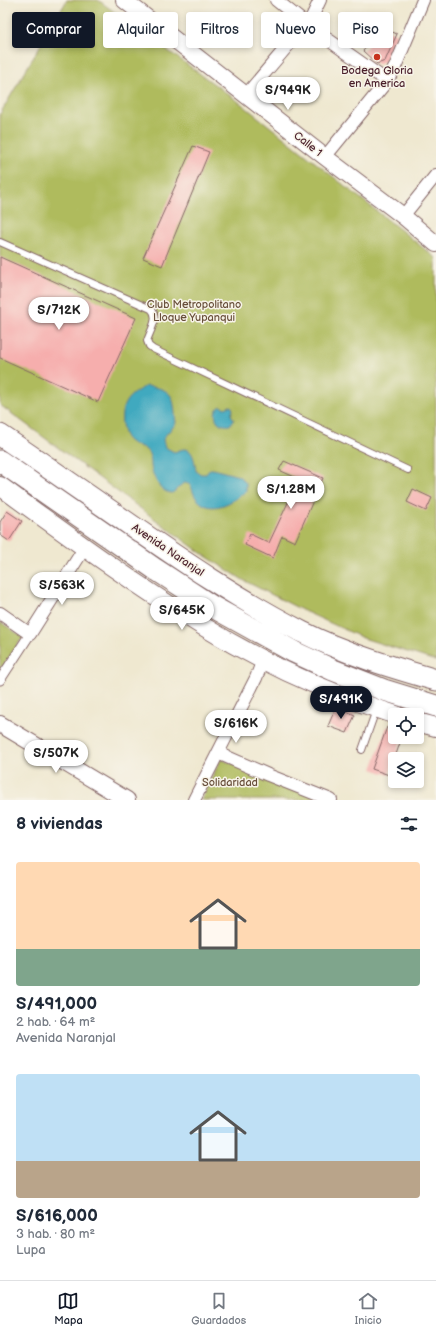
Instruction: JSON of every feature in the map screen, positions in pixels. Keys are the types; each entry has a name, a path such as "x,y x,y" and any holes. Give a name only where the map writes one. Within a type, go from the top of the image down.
{"highway":[{"name":"Avenida Naranjal","path":"0,435 224,588 303,632 335,646 393,668 436,680"},
{"name":"Avenida Naranjal","path":"0,461 168,578 213,607 294,652 333,670 384,690 436,706"}],"main road":[{"path":"0,486 143,588 202,626 263,660 324,688 388,712"},
{"path":"424,724 436,727"}],"street":[{"name":"Calle 1","path":"124,0 324,157 403,216 436,244"},
{"path":"276,0 291,12"},
{"path":"314,12 320,0"},
{"path":"324,157 387,82 395,67 423,0"},
{"path":"330,41 387,82"},
{"path":"246,95 286,48"},
{"path":"403,216 436,175"},
{"path":"0,680 85,547"},
{"path":"0,613 30,634"},
{"path":"194,800 256,678 263,660"},
{"path":"0,724 127,800"},
{"path":"218,753 331,800"}],"lane":[{"path":"0,242 151,309 155,312 156,317 147,341 148,346 153,349 408,470"},
{"path":"362,750 377,709"}],"green space":[{"name":"Club Metropolitano Lloque Yupanqui","path":"67,0 98,0 115,12 103,12 103,48 164,48 239,102 436,258 436,661 363,638 304,611 243,580 201,553 0,405 0,114 39,48 95,48 95,12 60,12"},
{"path":"0,622 23,637 0,671"},
{"name":"Solidaridad","path":"221,759 323,800 201,800"}],"water":[{"path":"146,386 156,387 168,392 173,401 176,423 164,437 163,440 165,447 174,452 182,449 187,449 190,451 196,471 201,474 206,474 210,469 213,469 239,476 246,483 246,491 228,503 215,507 203,504 196,497 190,485 184,483 172,493 164,490 158,484 153,475 150,457 147,451 131,443 126,438 122,424 122,411 126,401 134,393"},
{"path":"221,406 225,408 230,406 232,407 233,410 231,415 234,419 230,425 220,424 216,420 216,410"}],"building":[{"path":"393,32 397,34 393,43"},
{"path":"366,48 391,48 385,61 377,64 363,51"},
{"path":"193,146 209,152 162,266 143,258"},
{"path":"0,257 136,318 98,402 0,358"},
{"path":"284,461 323,478 295,542 282,536 273,558 245,545 250,534 269,543 299,479 279,470"},
{"path":"413,489 432,498 426,511 407,502"},
{"path":"7,511 22,521 9,541 0,535 0,522"},
{"path":"336,707 355,715 347,733 328,726"},
{"path":"388,727 388,744 400,744 397,752 388,752 388,775 372,769"}],"place":[{"name":"Bodega Gloria en America","path":"377,57"}]}
